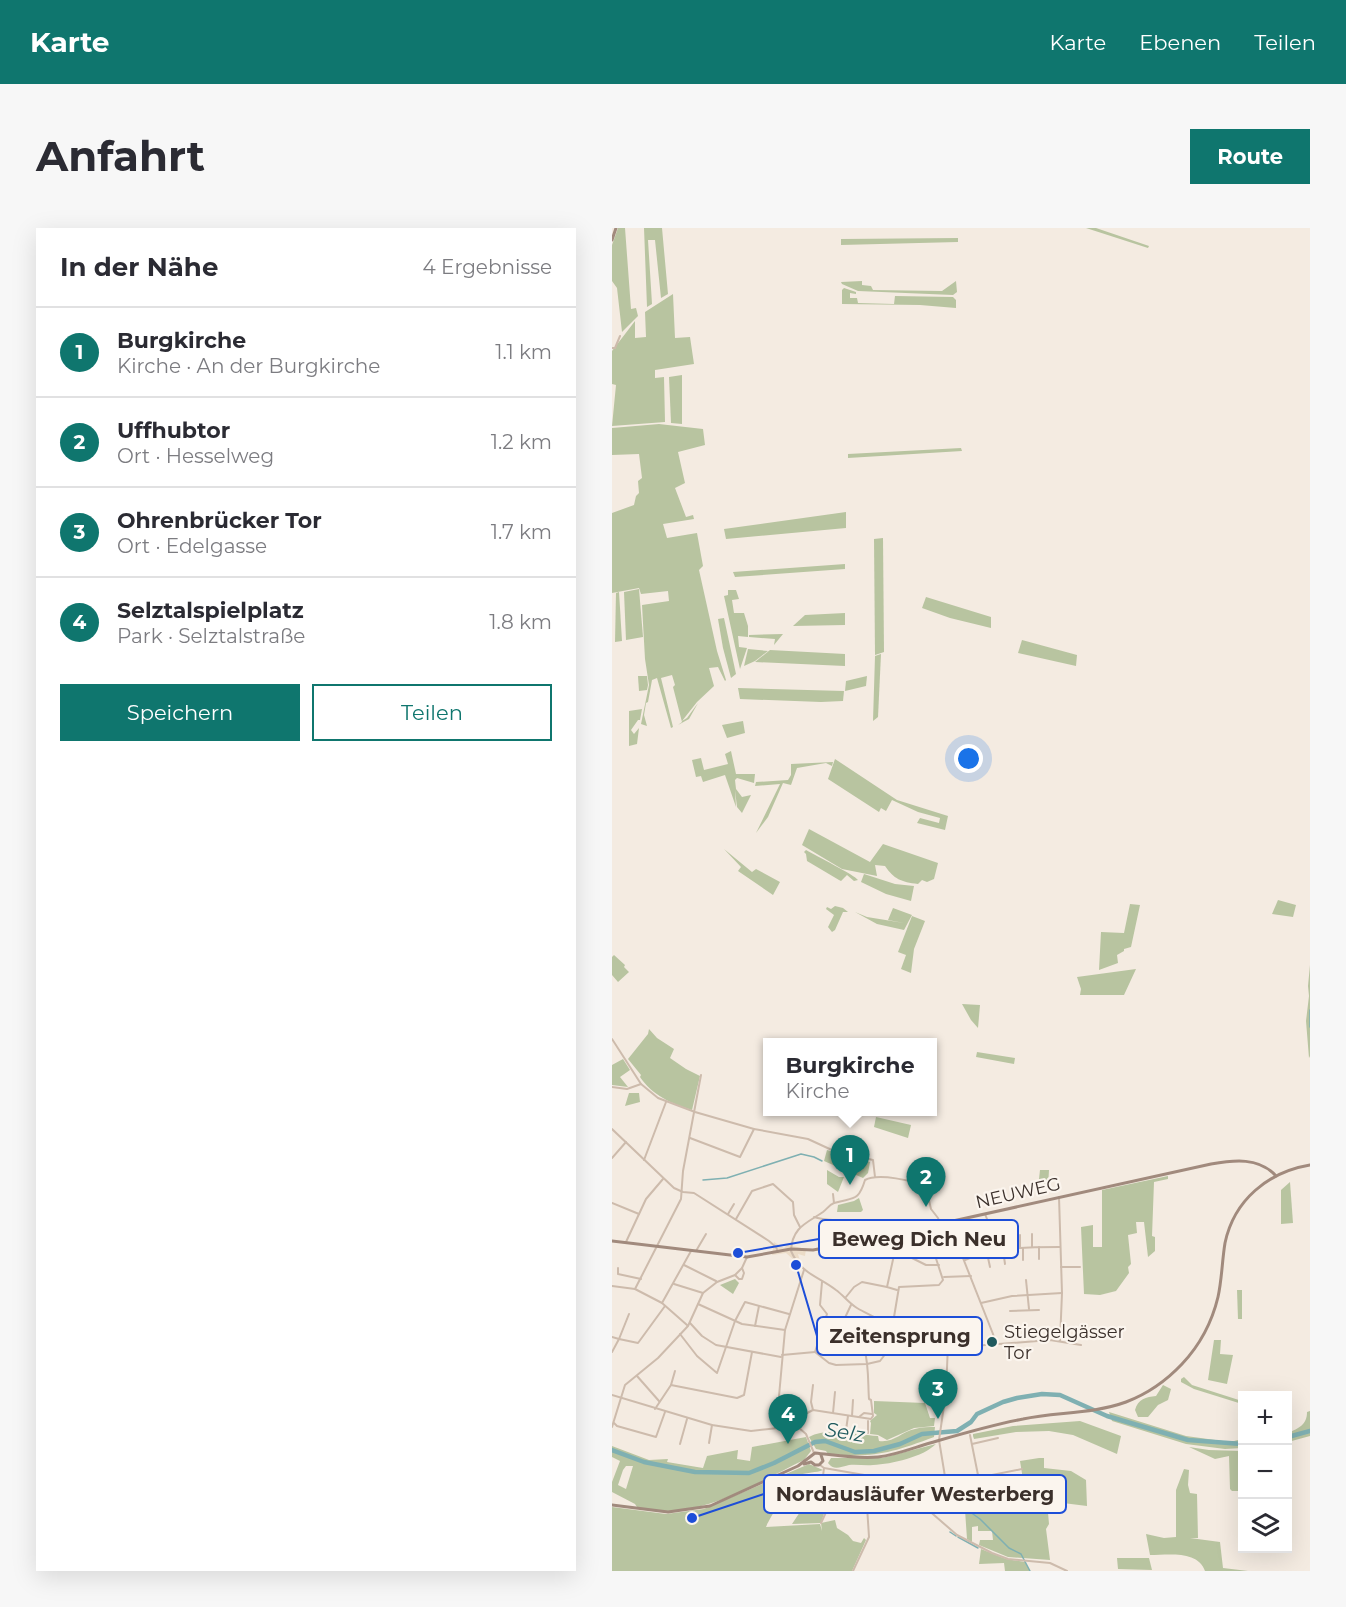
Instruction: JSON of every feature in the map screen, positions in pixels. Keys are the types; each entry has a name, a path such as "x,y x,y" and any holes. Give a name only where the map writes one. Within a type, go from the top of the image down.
{"main road":[{"path":"612,240 616,228"},
{"name":"NEUWEG","path":"612,1241 747,1257 791,1249 813,1250 874,1238 1222,1162 1250,1161 1262,1164 1274,1177"},
{"path":"811,1460 815,1465 821,1461 845,1457 865,1458 888,1455 939,1438 1008,1422 1097,1409 1125,1402 1152,1389 1169,1376 1191,1353 1210,1321 1219,1291 1226,1241 1233,1219 1251,1194 1274,1177 1310,1165"},
{"path":"612,1505 668,1512 702,1508 721,1502 811,1460 814,1453 821,1461"}],"street":[{"path":"612,348 615,348 620,336"},
{"path":"612,1039 641,1084 656,1097 695,1112 754,1129 808,1139 834,1151 873,1160 876,1177"},
{"path":"635,1289 683,1192 683,1171 701,1075"},
{"path":"612,1087 627,1089 641,1084"},
{"path":"644,1160 666,1102"},
{"path":"612,1129 663,1179 683,1192 694,1193 736,1219 776,1246 778,1252"},
{"path":"690,1138 740,1156 754,1129"},
{"path":"612,1158 626,1142"},
{"path":"896,1339 892,1329 804,1270 791,1249 793,1240 805,1222 834,1203 854,1199 861,1193 865,1180 876,1177 906,1181 926,1188 931,1209 942,1228 955,1240 965,1260 995,1342"},
{"path":"626,1242 646,1199 663,1179"},
{"path":"736,1219 752,1191 773,1184 793,1202 794,1215 800,1227"},
{"path":"833,1194 834,1203"},
{"path":"1059,1197 1062,1293 1060,1341"},
{"path":"612,1203 639,1214"},
{"path":"727,1214 734,1204"},
{"path":"985,1214 997,1250"},
{"path":"814,1217 856,1222 864,1225 874,1238"},
{"path":"797,1220 805,1222"},
{"path":"945,1222 948,1232"},
{"path":"927,1226 944,1277"},
{"path":"696,1251 706,1234"},
{"path":"1032,1234 1032,1247"},
{"path":"1020,1235 1023,1260"},
{"path":"1039,1247 1040,1259"},
{"path":"965,1260 997,1250 1060,1247"},
{"path":"1003,1250 1005,1264"},
{"path":"612,1337 640,1342 691,1251"},
{"path":"887,1287 892,1253 898,1251 926,1265 939,1265"},
{"path":"987,1252 990,1267"},
{"path":"612,1427 625,1385 658,1358 689,1324 703,1293 717,1282 735,1275 742,1268 747,1257"},
{"path":"684,1265 712,1277 717,1282"},
{"path":"1061,1267 1080,1267"},
{"path":"618,1268 618,1274 641,1279"},
{"path":"735,1275 742,1279 744,1273 742,1268"},
{"path":"804,1270 785,1330 779,1396 784,1411 791,1421 803,1431 814,1453"},
{"path":"944,1277 971,1276"},
{"path":"892,1329 897,1308 897,1290 901,1286 939,1285 944,1277"},
{"path":"1026,1280 1029,1309"},
{"path":"815,1352 827,1312 820,1305 822,1281"},
{"path":"846,1298 854,1287 862,1282 897,1290"},
{"path":"674,1284 703,1293"},
{"path":"612,1286 635,1289 663,1304 710,1343 725,1348 781,1356 815,1352 833,1365 867,1364 880,1361 896,1339"},
{"path":"981,1303 991,1299 1028,1294 1062,1293"},
{"path":"680,1334 697,1356 717,1373 735,1321 745,1302 789,1314"},
{"path":"698,1304 735,1321 785,1330"},
{"path":"842,1324 852,1304"},
{"path":"755,1326 759,1306"},
{"path":"1010,1311 1039,1310"},
{"path":"612,1352 630,1314"},
{"path":"612,1395 687,1419 751,1431 771,1430 813,1410 868,1419 873,1417 871,1400 868,1399 867,1364 859,1336 842,1324 824,1323"},
{"path":"896,1339 973,1346 995,1342 1060,1341 1081,1346"},
{"path":"948,1344 946,1392 939,1428 948,1495"},
{"path":"671,1385 737,1398 744,1395 747,1388 752,1352"},
{"path":"655,1409 671,1385 675,1371"},
{"path":"636,1376 660,1401"},
{"path":"813,1384 811,1402 813,1410"},
{"path":"833,1413 835,1392"},
{"path":"846,1430 853,1400"},
{"path":"614,1423 617,1426 656,1437 665,1412"},
{"path":"859,1417 864,1413 872,1414"},
{"path":"680,1444 687,1419"},
{"path":"868,1419 868,1433"},
{"path":"709,1443 712,1425"},
{"path":"970,1435 979,1480"},
{"path":"972,1444 998,1438"},
{"path":"821,1461 824,1468 824,1479 831,1492 828,1508 821,1523"},
{"path":"824,1468 870,1476 919,1502 950,1530 992,1553 1008,1558 1050,1563 1067,1571"},
{"path":"919,1502 940,1499 992,1475 1022,1469"},
{"path":"831,1492 861,1499 867,1506 869,1537 853,1571"}],"green space":[{"path":"618,228 625,228 631,309 636,308 638,316 622,332 617,288 612,281 612,245"},
{"path":"644,228 662,228 668,294 661,298 655,240 648,240 652,304 647,307"},
{"path":"1086,228 1096,228 1149,246 1148,248"},
{"path":"958,238 958,242 841,245 841,239"},
{"path":"862,281 862,285 871,286 873,290 942,291 956,281 957,292 953,295 858,291 841,282"},
{"path":"844,288 856,292 856,294 850,293 850,298 857,298 858,303 894,304 895,296 953,297 956,300 956,308 842,304"},
{"path":"673,294 675,338 690,337 694,364 655,370 655,378 664,377 665,422 612,426 616,385 612,384 612,351 635,321 635,338 646,337 645,312"},
{"path":"682,375 682,424 671,423 669,377"},
{"path":"659,424 703,429 705,445 678,452 685,483 675,488 686,517 693,515 694,519 663,524 667,538 697,533 703,566 699,570 717,651 726,680 718,667 709,668 714,686 697,702 682,721 698,703 689,719 678,725 682,722 672,675 661,678 673,727 671,728 657,678 652,680 646,703 644,715 647,726 641,724 649,685 642,605 669,601 668,591 641,594 639,588 612,593 612,513 634,505 639,493 638,481 642,478 639,454 612,455 612,428"},
{"path":"961,448 962,451 848,458 848,454"},
{"path":"846,512 846,528 726,539 724,529"},
{"path":"883,538 884,652 875,655 874,539"},
{"path":"845,564 845,569 735,577 733,572"},
{"path":"639,589 643,637 626,640 624,592"},
{"path":"728,590 736,590 739,599 732,600 734,613 744,613 748,626 748,637 738,636 739,647 747,648 740,669 724,596 728,595"},
{"path":"619,592 622,641 615,642 616,593"},
{"path":"926,597 991,617 991,628 950,618 922,608"},
{"path":"845,613 845,625 793,626 805,615"},
{"path":"724,618 736,674 731,678 718,619"},
{"path":"783,634 774,645 775,639 749,637 749,635"},
{"path":"1022,640 1077,655 1076,666 1018,653"},
{"path":"748,649 768,651 744,666"},
{"path":"770,650 845,654 845,666 755,662"},
{"path":"881,654 878,717 873,721 875,656"},
{"path":"638,676 647,676 647,690 639,691"},
{"path":"867,676 866,686 845,691 846,681"},
{"path":"738,688 844,691 843,701 821,702 740,699"},
{"path":"642,709 640,720 631,730 634,734 639,728 637,744 629,746 629,711"},
{"path":"743,721 745,733 727,738 722,725"},
{"path":"731,751 736,774 755,774 754,783 737,778 735,780 736,789 742,797 751,795 742,813 737,807 735,790 736,807 725,775 703,782 701,776 696,777 692,760 701,758 704,770 728,764 725,754"},
{"path":"835,759 897,800 948,816 945,830 917,823 920,818 939,823 940,818 918,812 892,800 886,811 881,808 879,812 828,779"},
{"path":"833,762 832,766 826,763 797,768 791,785 783,783 768,817 756,833 780,784 755,786 756,782 788,780 791,775 791,764"},
{"path":"809,829 870,862 883,844 938,863 934,879 927,882 922,880 918,884 907,882 895,877 885,866 875,865 877,876 842,869 802,845"},
{"path":"724,849 752,872 756,869 780,882 773,895 738,871 741,867"},
{"path":"806,850 858,880 854,881 847,875 841,881 839,880 807,861 804,852"},
{"path":"864,874 895,884 914,886 911,901 886,894 861,882"},
{"path":"1278,900 1296,905 1293,917 1272,914"},
{"path":"1130,904 1140,905 1131,947 1117,955 1118,963 1099,970 1101,932 1124,933"},
{"path":"835,906 848,912 843,912 832,932 828,927 834,915 826,909"},
{"path":"893,908 912,915 904,930 877,924 855,912 867,917 904,923 888,920"},
{"path":"912,916 925,921 914,949 911,973 901,969 906,955 898,952"},
{"path":"614,955 629,972 618,982 612,975"},
{"path":"1310,965 1310,1056 1309,1058 1306,1021"},
{"path":"1136,969 1124,995 1080,995 1081,989 1077,977"},
{"path":"962,1004 980,1005 978,1028 971,1020"},
{"path":"649,1029 657,1038 674,1049 670,1058 700,1076 692,1110 656,1094 640,1077 641,1075 628,1059 648,1034"},
{"path":"977,1052 1015,1058 1014,1064 976,1057"},
{"path":"623,1059 630,1070 620,1077 628,1087 612,1085 612,1065"},
{"path":"629,1093 639,1093 640,1102 625,1106"},
{"path":"876,1117 911,1125 908,1138 874,1127"},
{"path":"827,1150 870,1162 868,1173 863,1178 824,1161"},
{"path":"827,1170 839,1177 844,1177 838,1192 827,1184"},
{"path":"1040,1170 1049,1170 1048,1187 1038,1188"},
{"path":"1168,1176 1168,1179 1154,1182 1152,1236 1155,1237 1155,1251 1148,1257 1144,1222 1136,1222 1137,1233 1128,1235 1131,1264 1128,1267 1129,1273 1116,1291 1100,1295 1084,1294 1081,1227 1093,1225 1093,1247 1102,1247 1102,1190"},
{"path":"1290,1182 1293,1223 1281,1224 1281,1190"},
{"path":"859,1198 863,1210 861,1212 837,1212 838,1205"},
{"path":"735,1279 739,1283 733,1294 720,1285"},
{"path":"1237,1290 1242,1290 1242,1319 1238,1319"},
{"path":"1214,1340 1221,1340 1220,1354 1233,1355 1227,1384 1208,1380"},
{"path":"1184,1377 1192,1385 1238,1400 1238,1403 1194,1389 1181,1382"},
{"path":"1163,1385 1171,1389 1168,1400 1158,1405 1148,1417 1138,1417 1135,1410 1138,1403 1156,1396"},
{"path":"874,1401 925,1403 930,1418 935,1418 934,1426 914,1428 887,1440 870,1434 870,1421 877,1415 874,1413"},
{"path":"1310,1411 1310,1436 1292,1441 1292,1431 1302,1426 1307,1412"},
{"path":"1109,1412 1186,1436 1230,1442 1238,1440 1238,1448 1225,1449 1186,1444 1112,1421"},
{"path":"1080,1421 1121,1436 1117,1454 1073,1435 1049,1431 1016,1432 974,1439 973,1436 973,1434 1013,1426"},
{"path":"935,1427 934,1437 906,1447 871,1455 828,1454 826,1451 816,1449 809,1437 825,1432 843,1432 878,1436 879,1441 884,1441 915,1429"},
{"path":"806,1437 811,1451 804,1460 754,1485 719,1500 683,1510 665,1511 637,1507 612,1492 612,1482 620,1461 612,1457 612,1446 649,1460 668,1459 667,1462 703,1468 707,1456 738,1450 737,1459 750,1461 752,1447","holes":["626,1466 633,1466 626,1489 618,1485"]},
{"path":"936,1444 923,1453 889,1463 849,1465 837,1468 828,1463 831,1458 882,1458"},
{"path":"1189,1447 1238,1451 1238,1491 1230,1489 1229,1456 1215,1459"},
{"path":"1044,1458 1044,1468 1071,1471 1086,1480 1087,1506 1047,1501 1049,1524 1046,1529 1050,1560 1008,1557 979,1545 980,1540 993,1540 992,1531 978,1531 978,1526 972,1527 972,1542 967,1539 965,1510 971,1514 975,1508 988,1501 1025,1492 1020,1461"},
{"path":"809,1464 823,1470 803,1474 797,1478 766,1527 820,1524 822,1531 821,1523 835,1520 837,1528 853,1541 861,1543 864,1538 866,1540 852,1571 612,1571 612,1507 666,1514 704,1509"},
{"path":"1184,1469 1189,1470 1190,1493 1197,1494 1198,1538 1190,1538 1220,1542 1223,1568 1248,1571 1205,1571 1201,1564 1189,1557 1150,1555 1146,1534 1164,1538 1176,1537 1176,1490"},
{"path":"827,1491 829,1498 821,1523 792,1524 806,1503 816,1508"},
{"path":"981,1549 1006,1559 1025,1562 1030,1571 1005,1571 1004,1563 979,1564"},
{"path":"1117,1558 1149,1558 1152,1570 1118,1569"}],"shaded area":[{"path":"774,1242 784,1248 789,1243 806,1249 805,1256 798,1254 800,1261 794,1260 786,1253 772,1255"}],"waterway":[{"path":"1310,1010 1310,1027"},
{"path":"703,1180 727,1178 801,1154 822,1161"},
{"name":"Selz","path":"612,1450 644,1462 695,1472 749,1473 815,1442 825,1441 855,1452 874,1451 900,1444 922,1434 957,1431 971,1422 977,1414 1003,1402 1042,1394 1060,1395 1107,1416 1188,1440 1238,1444"},
{"name":"Selz","path":"1292,1436 1310,1431"},
{"path":"949,1497 980,1519 1009,1548 1021,1554 1030,1571"},
{"path":"950,1532 956,1536"},
{"path":"958,1537 978,1548"}],"place":[{"name":"Burgkirche","path":"850,1185"},
{"name":"Uffhubtor","path":"926,1207"},
{"name":"Beweg Dich Neu","path":"738,1253"},
{"name":"Zeitensprung","path":"796,1265"},
{"name":"Stiegelgässer Tor","path":"992,1342"},
{"name":"Ohrenbrücker Tor","path":"938,1419"},
{"name":"Selztalspielplatz","path":"788,1444"},
{"name":"Nordausläufer Westerberg","path":"692,1518"}]}
